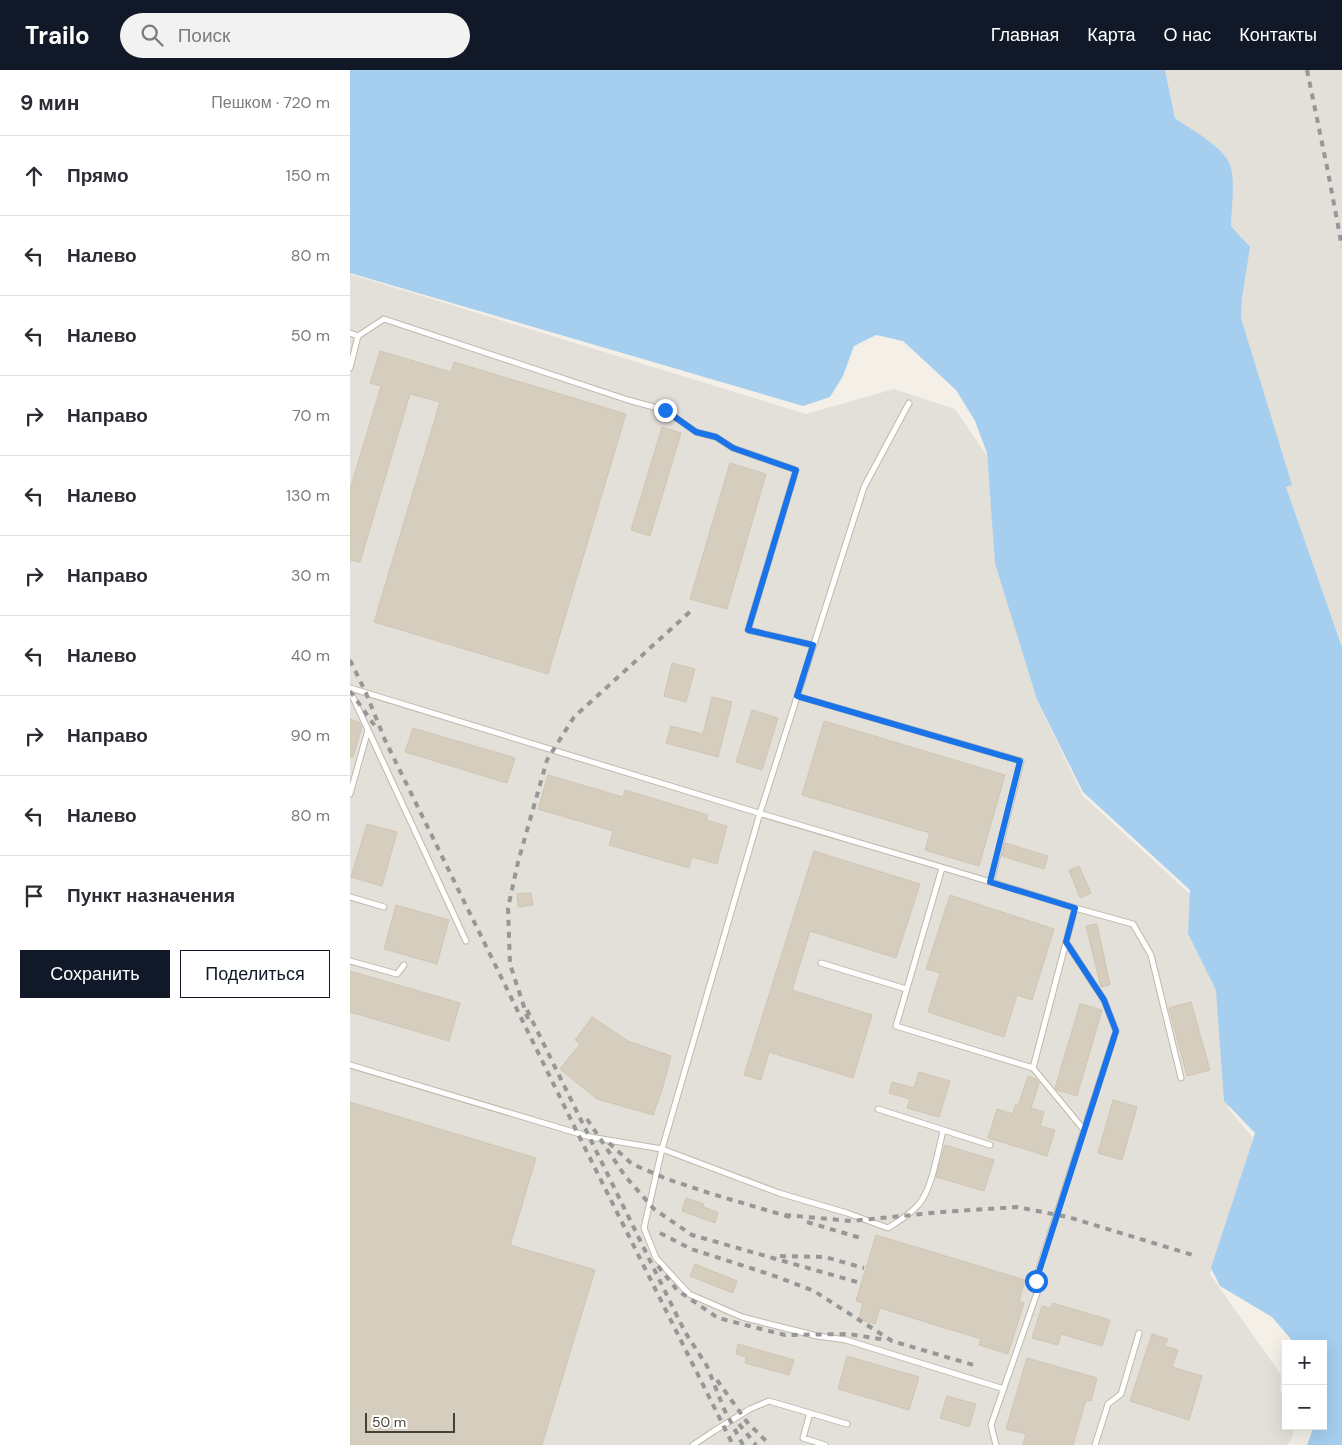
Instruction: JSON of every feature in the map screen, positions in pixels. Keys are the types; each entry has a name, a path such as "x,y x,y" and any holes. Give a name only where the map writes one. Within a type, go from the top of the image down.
{"lane":[{"path":"350,368 358,336 384,319 628,400 665,410 696,432 716,437 733,448 796,470 748,630 813,645"},
{"path":"350,333 358,336"},
{"path":"909,403 864,487 813,645 760,813 662,1149 644,1228 656,1258 689,1294 742,1317 817,1336 846,1340 1004,1389"},
{"path":"350,689 466,941"},
{"path":"350,689 1133,924 1151,955 1181,1078"},
{"path":"797,696 1020,761 990,882"},
{"path":"350,794 368,730"},
{"path":"942,868 896,1026 1033,1068 1084,1130"},
{"path":"350,898 384,907"},
{"path":"1033,1068 1075,908"},
{"path":"996,1445 991,1424 1038,1290 1036,1281 1116,1031 1104,1000 1066,942"},
{"path":"350,961 397,974 404,965"},
{"path":"822,963 906,989"},
{"path":"350,1065 590,1137 662,1149 779,1193 847,1213 888,1228 904,1218 920,1203 928,1189 944,1130"},
{"path":"878,1109 990,1145"},
{"path":"1094,1445 1108,1404 1120,1394 1139,1333"},
{"path":"693,1445 750,1410 769,1401 846,1424"},
{"path":"810,1413 803,1438 825,1445"}],"shaded area":[{"path":"1165,70 1342,70 1342,647 1286,487 1291,485 1241,318 1242,237 1231,226 1231,209 1217,147 1175,118"},
{"path":"350,274 806,414 894,389 955,409 987,456 996,564 1037,701 1083,796 1191,895 1188,935 1218,993 1228,1108 1253,1138 1210,1274 1281,1375 1282,1430 1293,1430 1293,1436 1287,1445 350,1445"}],"water":[{"path":"350,70 1165,70 1175,118 1214,145 1227,158 1230,165 1233,187 1231,226 1250,247 1242,298 1241,318 1292,485 1286,487 1342,647 1342,1445 1307,1445 1313,1430 1327,1430 1327,1340 1292,1340 1272,1317 1220,1286 1211,1268 1255,1133 1224,1101 1216,990 1188,934 1190,890 1083,792 1037,700 995,563 987,453 975,421 956,390 903,341 876,335 854,346 843,376 830,397 803,406 350,273"}],"building":[{"path":"380,351 451,372 454,362 626,414 548,674 374,622 440,402 410,394 360,562 350,560 350,489 381,386 370,383"},
{"path":"662,427 681,433 650,536 631,530"},
{"path":"730,463 766,474 727,609 690,599"},
{"path":"672,663 695,669 686,702 664,696"},
{"path":"712,697 732,702 718,757 666,743 671,726 703,734"},
{"path":"752,710 778,718 762,770 736,762"},
{"path":"350,719 359,722 362,727 353,757 350,757"},
{"path":"824,721 1005,775 979,866 925,850 930,833 802,795"},
{"path":"413,728 515,758 507,783 405,752"},
{"path":"548,775 623,797 625,790 708,815 706,820 727,826 717,864 692,857 689,868 609,845 613,831 538,809"},
{"path":"367,824 397,832 382,886 351,877"},
{"path":"1005,843 1048,856 1044,869 1002,856"},
{"path":"814,851 920,884 896,958 810,931 792,990 872,1015 853,1078 769,1052 761,1080 744,1075"},
{"path":"1079,866 1091,893 1080,898 1069,870"},
{"path":"531,893 533,905 518,907 517,894"},
{"path":"950,895 1054,929 1032,1000 1017,995 1004,1037 928,1012 940,973 926,969"},
{"path":"396,905 449,920 437,964 384,949"},
{"path":"1097,924 1110,985 1101,987 1086,926"},
{"path":"350,971 460,1003 449,1041 350,1012"},
{"path":"1191,1002 1210,1070 1187,1076 1169,1008"},
{"path":"1080,1004 1102,1010 1077,1096 1055,1088"},
{"path":"592,1017 628,1041 671,1056 653,1115 597,1099 560,1069 580,1044 575,1040"},
{"path":"919,1072 950,1081 939,1117 907,1108 910,1099 889,1093 892,1082 914,1088"},
{"path":"1028,1076 1036,1079 1039,1083 1031,1108 1044,1112 1040,1126 1055,1130 1047,1156 988,1138 997,1109 1013,1114 1015,1105 1018,1106"},
{"path":"1113,1100 1137,1107 1122,1160 1098,1153"},
{"path":"350,1102 536,1158 510,1245 595,1270 542,1445 350,1445"},
{"path":"945,1145 994,1160 984,1191 936,1177"},
{"path":"686,1198 704,1204 703,1207 718,1212 715,1223 682,1211"},
{"path":"876,1235 1025,1280 1019,1301 1024,1303 1008,1354 979,1345 981,1339 880,1308 875,1324 859,1319 863,1303 856,1301"},
{"path":"695,1264 737,1281 733,1293 690,1276"},
{"path":"1053,1303 1110,1320 1102,1346 1061,1334 1058,1345 1032,1338 1042,1306 1051,1308"},
{"path":"1152,1334 1168,1339 1165,1346 1178,1350 1172,1367 1202,1376 1189,1420 1130,1401"},
{"path":"738,1344 794,1360 789,1375 745,1363 746,1357 736,1354"},
{"path":"847,1356 919,1377 909,1410 838,1389"},
{"path":"1027,1358 1097,1378 1091,1401 1086,1400 1073,1445 1023,1445 1026,1434 1006,1429"},
{"path":"947,1396 976,1404 969,1427 940,1418"}],"railway":[{"path":"1307,70 1342,247"},
{"path":"528,1019 510,964 508,908 518,862 547,760 574,717 692,610"},
{"path":"350,660 385,740 733,1445"},
{"path":"350,691 375,726"},
{"path":"527,1010 685,1332 707,1366 724,1409 743,1445"},
{"path":"587,1119 625,1176 654,1209 692,1235 857,1282"},
{"path":"609,1143 632,1164 667,1179 790,1217"},
{"path":"785,1215 851,1221 1017,1207 1068,1217 1193,1255"},
{"path":"807,1222 864,1239"},
{"path":"660,1233 691,1249 772,1275 814,1291 892,1341 977,1366"},
{"path":"780,1256 825,1257 864,1268"},
{"path":"658,1266 677,1290 718,1318 785,1335 848,1334 887,1340"},
{"path":"717,1380 747,1422 770,1445"},
{"path":"739,1424 756,1445"}],"route":[{"path":"665,410 696,432 716,437 733,448 796,470 748,630 813,645 797,696 1020,761 990,882 1075,908 1066,942 1104,1000 1116,1031 1036,1281"}]}
